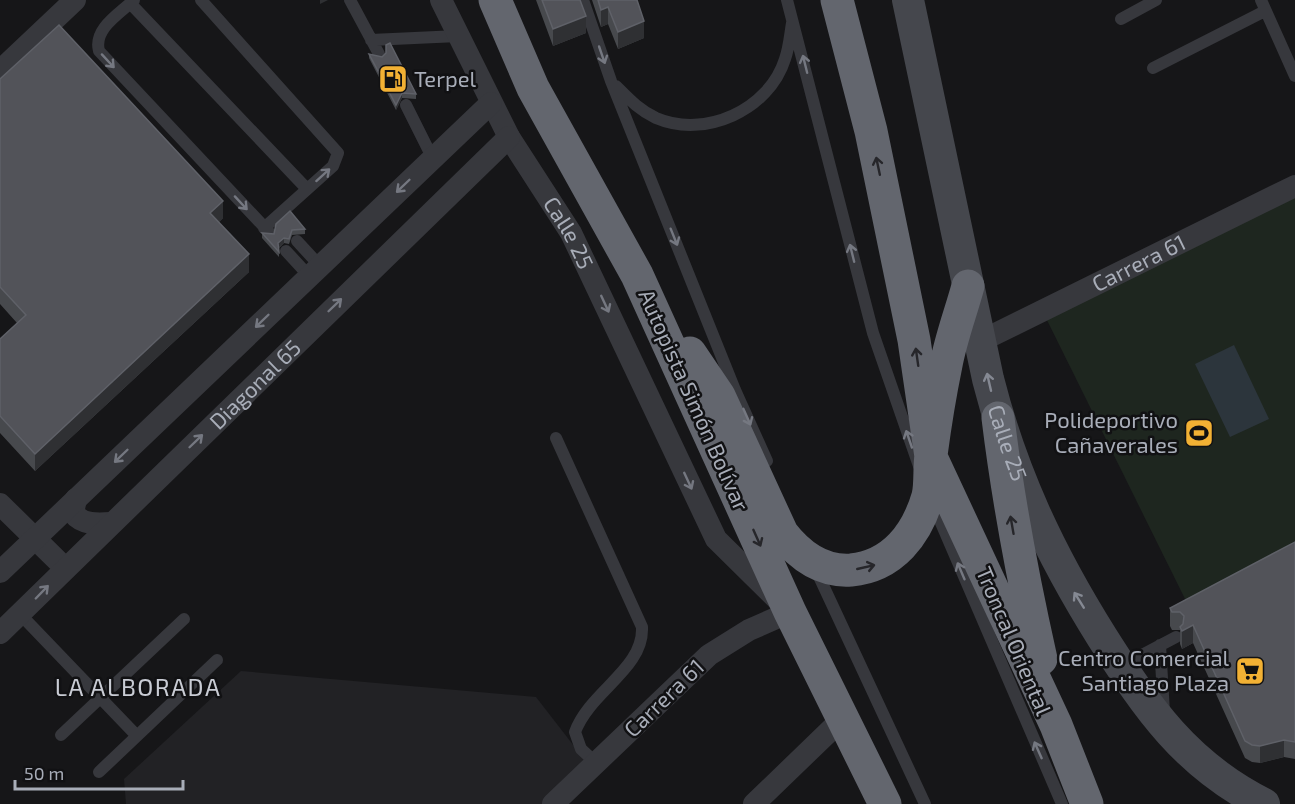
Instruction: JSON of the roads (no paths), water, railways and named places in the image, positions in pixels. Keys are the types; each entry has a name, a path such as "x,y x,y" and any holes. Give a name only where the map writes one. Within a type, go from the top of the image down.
{"highway":[{"name":"Autopista Simón Bolívar","path":"495,0 533,88 638,274 790,612 885,804"},
{"path":"837,0 871,131 914,340 931,456 1056,725 1086,804"},
{"path":"638,274 719,396 782,533 792,545 812,560 834,569 849,570 880,563 896,552 913,533 928,495 931,456 946,363 968,286"},
{"path":"998,418 1008,500 1022,581 1056,725"}],"street":[{"path":"0,71 75,0"},
{"name":"Calle 25","path":"441,0 509,137 571,233 716,539 790,612"},
{"name":"Calle 25","path":"908,0 998,418 1027,500 1065,578 1120,666 1165,729 1205,767 1264,804"},
{"name":"Diagonal 65","path":"0,572 491,103"},
{"name":"Diagonal 65","path":"0,633 509,137"},
{"name":"Carrera 61","path":"981,341 1295,186"},
{"path":"76,499 73,513 77,518 93,524 111,523"},
{"path":"0,504 65,568"},
{"name":"Carrera 61","path":"565,799 596,763 709,655 749,630 790,612"},
{"path":"754,804 842,720"}],"lane":[{"path":"201,0 336,149 336,162 267,230 99,51 97,43 102,31 132,2 307,189"},
{"path":"350,0 379,54"},
{"path":"584,0 611,81 735,390 773,475"},
{"name":"Troncal Oriental","path":"787,0 873,333 928,495 1062,804"},
{"path":"1121,19 1156,0"},
{"path":"1153,68 1263,5 1295,76"},
{"path":"611,81 637,107 657,118 681,124 706,124 727,119 750,106 771,86 785,60 793,17"},
{"path":"371,40 458,36"},
{"path":"406,105 432,157"},
{"path":"297,241 315,271"},
{"path":"286,251 315,271"},
{"path":"556,438 642,627 642,640 636,656 588,705 575,732 581,749 596,763"},
{"path":"797,528 925,804"},
{"path":"20,614 137,736"},
{"path":"61,735 184,619"},
{"path":"1120,666 1176,637"},
{"path":"1160,645 1165,729"},
{"path":"99,772 217,660"}],"place":[{"name":"Terpel","path":"393,79"},
{"name":"Polideportivo Cañaverales","path":"1199,433"},
{"name":"Centro Comercial Santiago Plaza","path":"1250,671"}],"district":[{"name":"LA ALBORADA","path":"138,688"}]}
